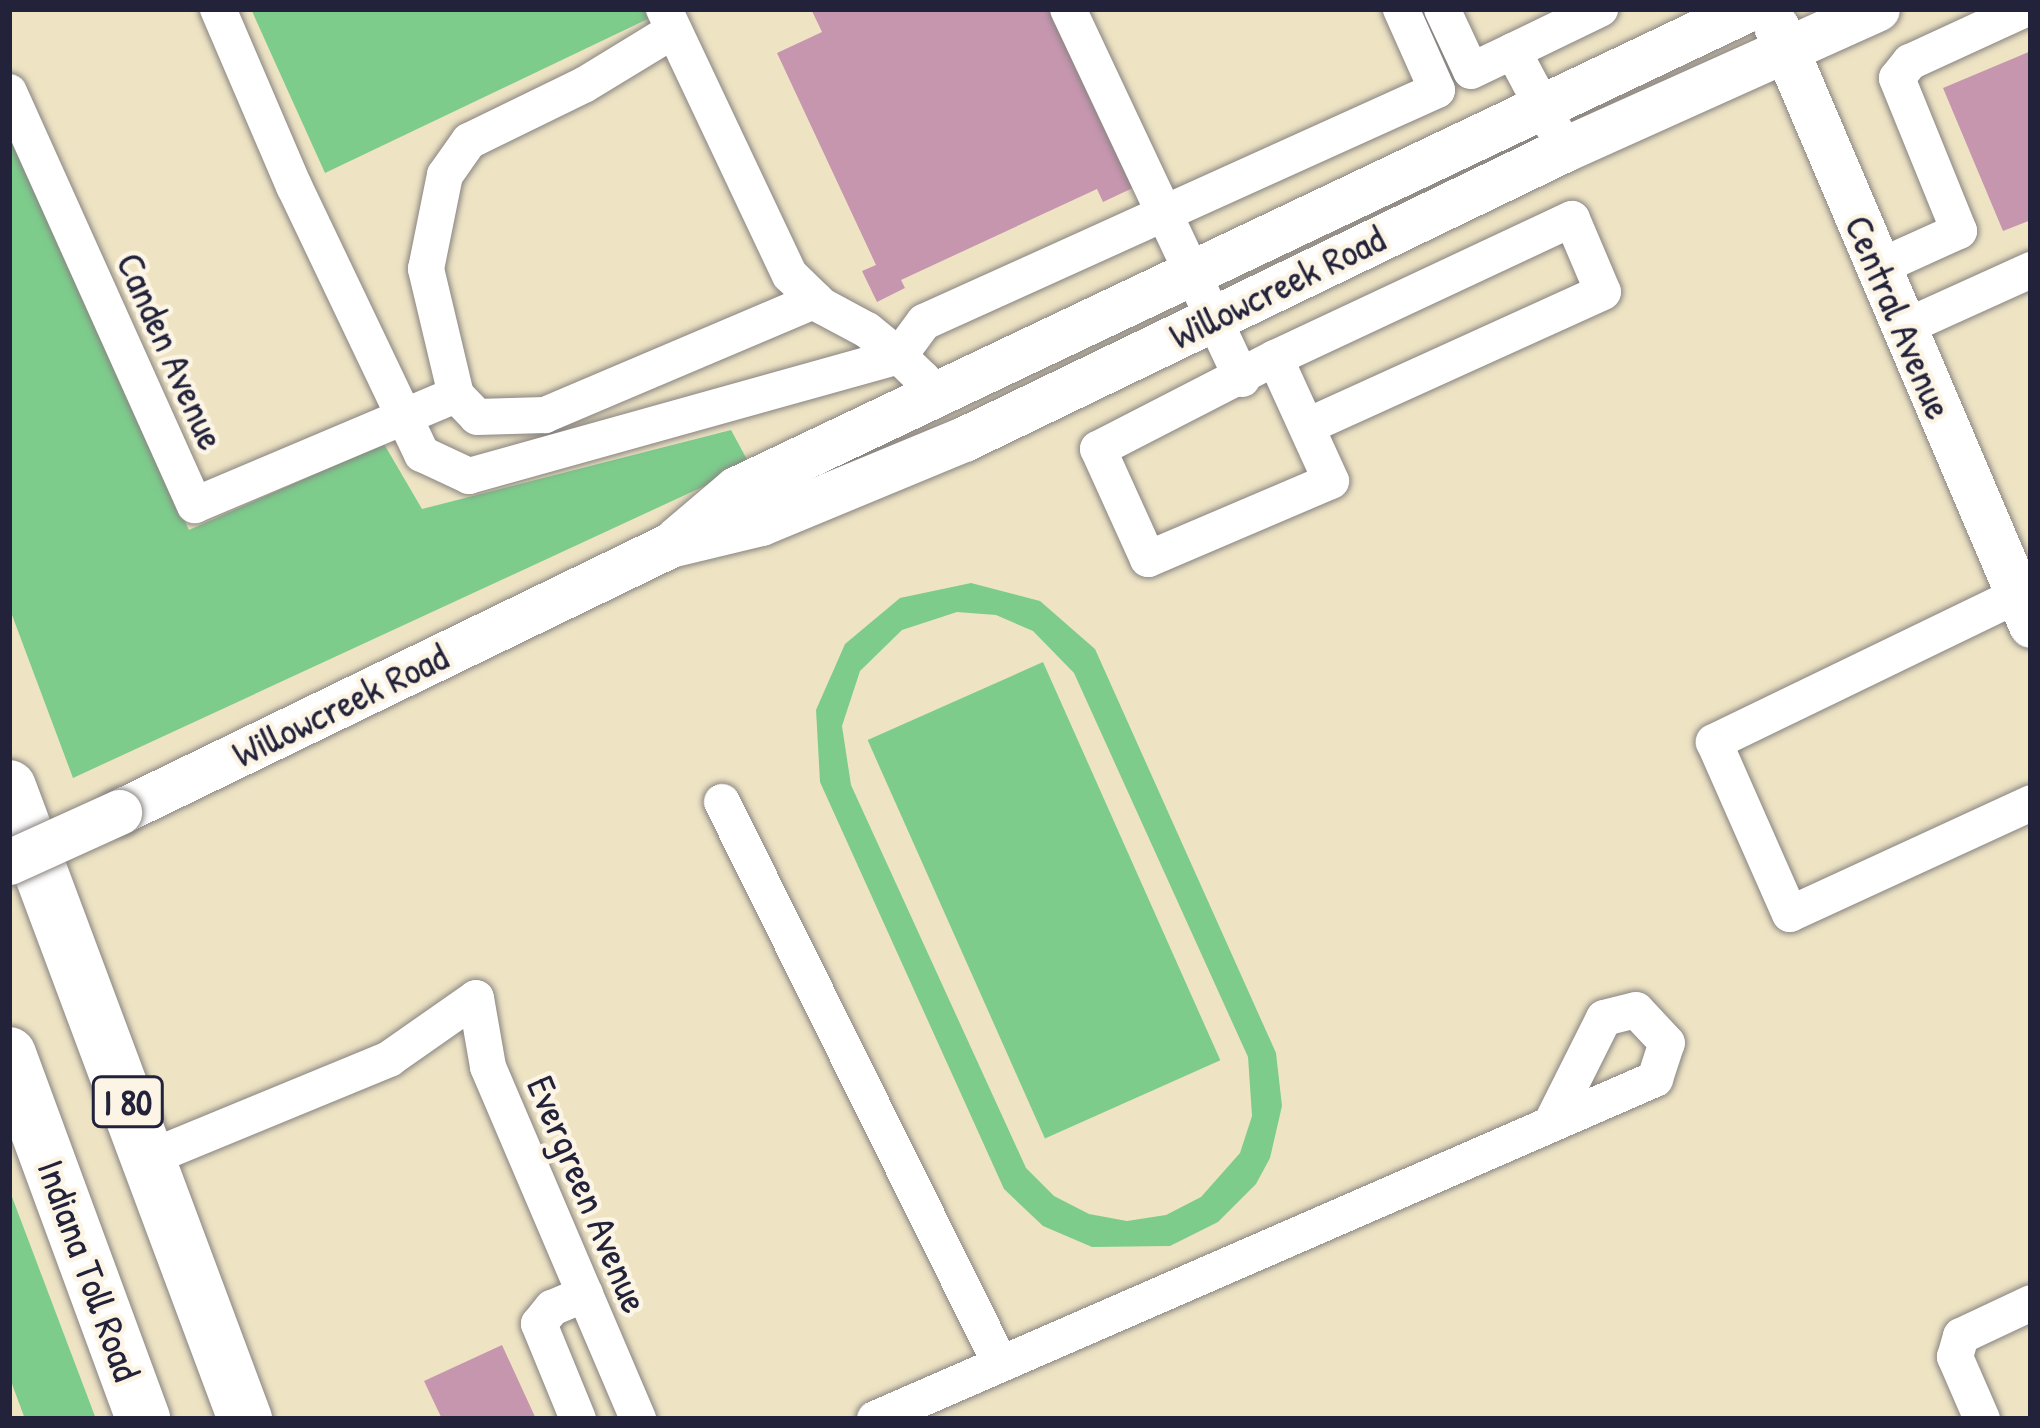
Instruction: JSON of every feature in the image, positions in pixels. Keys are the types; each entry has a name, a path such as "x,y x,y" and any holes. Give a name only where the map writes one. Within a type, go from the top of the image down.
{"highway":[{"name":"I 80","path":"9,787 244,1419"},
{"name":"Indiana Toll Road","path":"9,1054 143,1419"}],"main road":[{"name":"Willowcreek Road","path":"670,545 736,489 1748,9"},
{"name":"Willowcreek Road","path":"9,862 670,545 761,523 964,439 1565,148 1778,29 1877,9"},
{"name":"Central Avenue","path":"1778,29 2025,610"}],"street":[{"path":"218,9 401,418 422,454 469,476 898,356 924,322 1163,218 1437,90 1403,14"},
{"path":"1068,9 1242,380"},
{"path":"1442,9 1471,71 1513,52 1558,18 1600,9"},
{"path":"1876,268 1959,231 1897,78 1910,62 2025,9"},
{"path":"816,300 545,415 477,417 456,395 426,268 445,175 469,141 584,85 669,19 790,275 816,300 867,330 898,356 923,379 932,400"},
{"path":"1513,52 1565,148"},
{"name":"Canden Avenue","path":"9,92 195,505 401,418"},
{"path":"1275,358 1331,481 1148,559 1098,449 1242,380 1275,358 1572,219 1603,292 1308,426"},
{"path":"1951,234 1977,295"},
{"path":"1903,328 2031,270"},
{"path":"401,418 456,395"},
{"path":"2025,610 1714,742 1790,914 2031,803"},
{"path":"722,802 999,1361"},
{"name":"Evergreen Avenue","path":"148,1158 388,1059 476,998 488,1067 638,1419"},
{"path":"875,1419 921,1410 999,1361 1551,1124"},
{"path":"578,1419 539,1324 552,1308 585,1294"},
{"path":"1982,1419 1954,1357 1961,1336 2027,1314"}],"green space":[{"path":"251,9 650,9 654,16 325,173"},
{"path":"9,135 189,530 384,444 422,509 731,430 750,465 73,778 9,607"},
{"path":"971,583 1040,601 1095,649 1276,1053 1282,1106 1270,1158 1256,1184 1218,1222 1170,1246 1092,1247 1043,1226 1004,1189 820,782 816,710 845,644 900,598","holes":["957,612 996,615 1033,631 1074,673 1248,1057 1252,1116 1240,1153 1201,1197 1166,1215 1127,1221 1089,1214 1054,1196 1026,1168 851,785 842,726 860,671 902,630"]},
{"path":"1043,662 1220,1060 1045,1138 868,740"},
{"path":"9,1189 96,1419 25,1419 9,1376"}],"building":[{"path":"811,9 1057,9 1139,185 1103,202 1097,189 901,280 905,288 877,302 862,271 876,265 777,53 822,32"},
{"path":"2031,51 2031,220 2003,231 1943,88"},
{"path":"502,1345 536,1419 442,1419 424,1381"}]}
